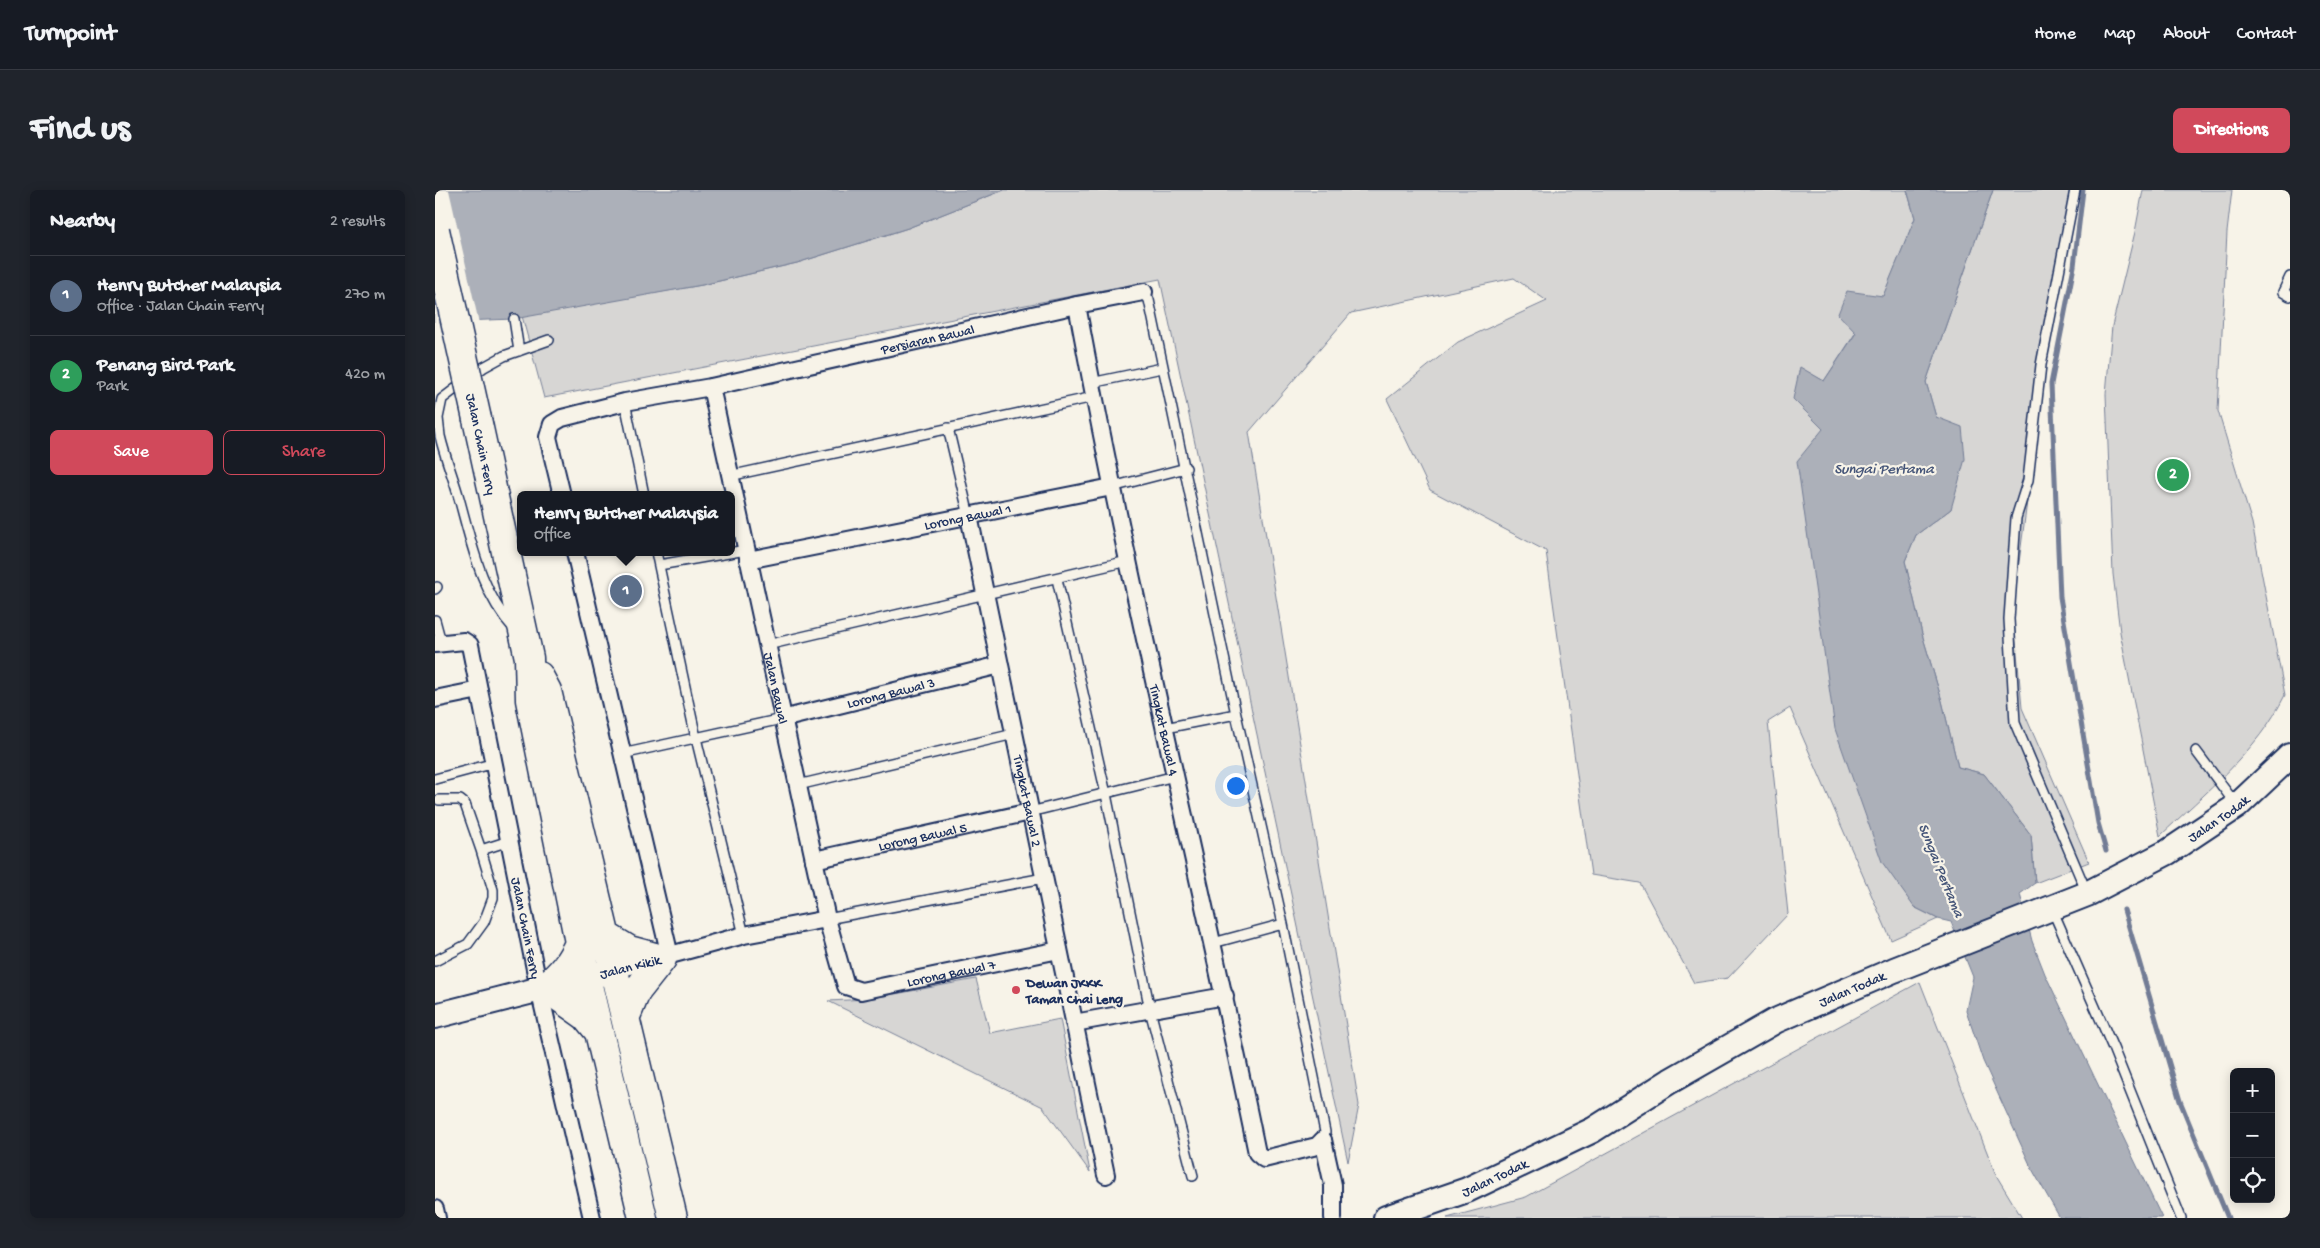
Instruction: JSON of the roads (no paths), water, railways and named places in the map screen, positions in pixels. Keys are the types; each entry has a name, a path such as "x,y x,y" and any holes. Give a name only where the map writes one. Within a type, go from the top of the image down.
{"highway":[{"name":"Jalan Chain Ferry","path":"435,230 527,649 530,700 586,977 643,1218"},
{"name":"Jalan Chain Ferry","path":"527,649 547,691 673,1218"},
{"path":"606,936 629,950 666,957 636,992 626,1016"},
{"path":"579,942 567,967 542,988 586,1016 599,1033"}],"main road":[{"name":"Jalan Todak","path":"1370,1218 1395,1215 1467,1190 1510,1171 1593,1130 1670,1081 1775,1021 1894,970 2087,894 2168,852 2237,806 2290,756"},
{"name":"Jalan Kikik","path":"435,1016 615,970"}],"street":[{"name":"Persiaran Bawal","path":"711,387 1077,304 1144,292"},
{"name":"Tingkat Bawal 4","path":"1077,304 1112,487 1225,996 1257,1153 1264,1159 1317,1146 1323,1140"},
{"path":"561,491 548,437 552,424 562,418 625,402 711,387"},
{"name":"Jalan Bawal","path":"711,387 732,491"},
{"name":"Lorong Bawal 1","path":"747,555 969,516 1112,487"},
{"name":"Jalan Bawal","path":"735,502 827,920 846,986"},
{"name":"Tingkat Bawal 2","path":"969,516 1106,1175"},
{"path":"576,556 622,754 666,957"},
{"name":"Jalan Chain Ferry","path":"438,643 464,641 470,645 509,841 592,1218"},
{"name":"Lorong Bawal 3","path":"782,719 1000,665"},
{"path":"435,699 479,690"},
{"name":"Lorong Bawal 5","path":"814,860 1031,812"},
{"name":"Jalan Kikik","path":"615,970 744,935 827,920"},
{"name":"Lorong Bawal 7","path":"846,986 861,991 1059,950"},
{"path":"1074,1024 1225,996"},
{"path":"1323,1140 1333,1185 1333,1218"},
{"path":"435,1209 437,1218"}],"lane":[{"path":"2075,190 2041,365 2028,480 2016,518 2009,619 2015,723 2087,894"},
{"path":"2290,278 2283,292 2290,296"},
{"path":"1144,292 1149,300 1162,368 1186,468 1236,714 1283,924 1325,1132 1323,1140"},
{"path":"514,319 519,350"},
{"path":"527,649 491,597 475,558 440,436 438,418 442,399 484,367 519,350 549,340"},
{"path":"729,476 948,428 1092,390 1162,368"},
{"path":"625,402 643,491"},
{"name":"Tingkat Bawal 2","path":"948,428 969,516"},
{"name":"Lorong Bawal 1","path":"1112,487 1186,468"},
{"path":"659,565 747,555"},
{"path":"658,556 696,738 744,935"},
{"path":"767,645 1128,561"},
{"path":"1057,579 1106,794 1150,1010 1193,1176"},
{"path":"435,620 438,643"},
{"path":"1165,728 1236,714"},
{"path":"622,754 782,719"},
{"path":"798,785 1014,734"},
{"path":"2196,751 2237,806"},
{"path":"435,779 495,763"},
{"path":"1031,812 1175,776"},
{"path":"435,961 468,944 484,922 493,898 493,890 465,804 460,800 439,800"},
{"path":"481,850 509,841"},
{"path":"827,920 1044,878"},
{"path":"2046,911 2113,1048 2181,1218"},
{"path":"1213,942 1283,924"}],"water":[{"path":"435,190 1004,190 908,228 797,263 702,285 514,319 435,322"},
{"name":"Sungai Pertama","path":"1907,190 1993,190 1926,382 1936,417 1962,427 1965,459 1951,509 1916,535 1905,561 1922,634 1942,701 1958,767 1984,774 2031,835 2035,883 2020,894 2032,941 2045,974 2162,1218 2060,1218 2032,1169 1983,1061 1966,1010 1973,977 1951,922 1938,919 1914,907 1882,862 1835,729 1797,461 1823,429 1793,399 1800,367 1824,381 1856,333 1838,314 1847,291 1883,296 1915,218"}],"waterway":[{"path":"2083,190 2074,266 2051,384 2060,597 2098,823 2106,851"},
{"path":"2124,910 2180,1101 2228,1218"}],"place":[{"name":"Penang Bird Park","path":"2173,475"},
{"name":"Henry Butcher Malaysia","path":"626,591"},
{"name":"Dewan JKKK Taman Chai Leng","path":"1016,990"}]}
